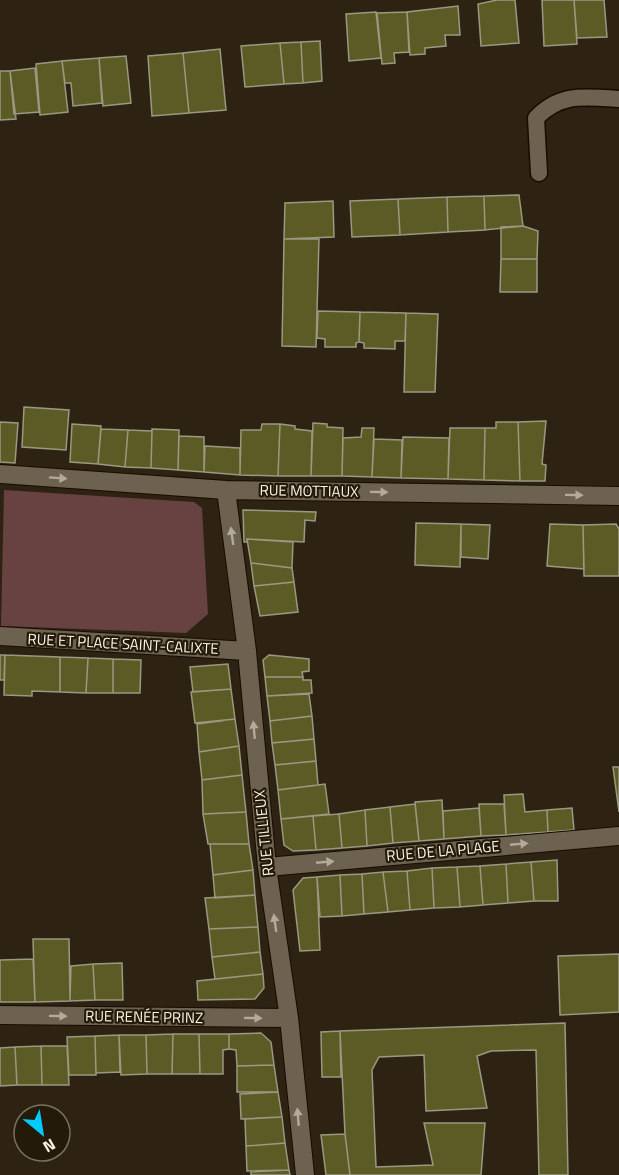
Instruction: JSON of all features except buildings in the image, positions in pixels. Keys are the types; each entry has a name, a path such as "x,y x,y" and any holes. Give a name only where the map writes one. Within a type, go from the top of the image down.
{"street":[{"name":"RUE MOTTIAUX","path":"0,474 225,490 619,496"},
{"name":"RUE TILLIEUX","path":"225,490 247,651 267,867 289,1018 305,1175"},
{"name":"RUE ET PLACE SAINT-CALIXTE","path":"0,636 247,651"},
{"name":"RUE DE LA PLAGE","path":"267,867 619,836"},
{"name":"RUE RENÉE PRINZ","path":"0,1015 289,1018"}],"lane":[{"path":"539,173 536,118 548,105 563,99 582,97 619,99"}],"shaded area":[{"path":"4,490 194,502 202,508 208,614 186,633 1,626"}]}
